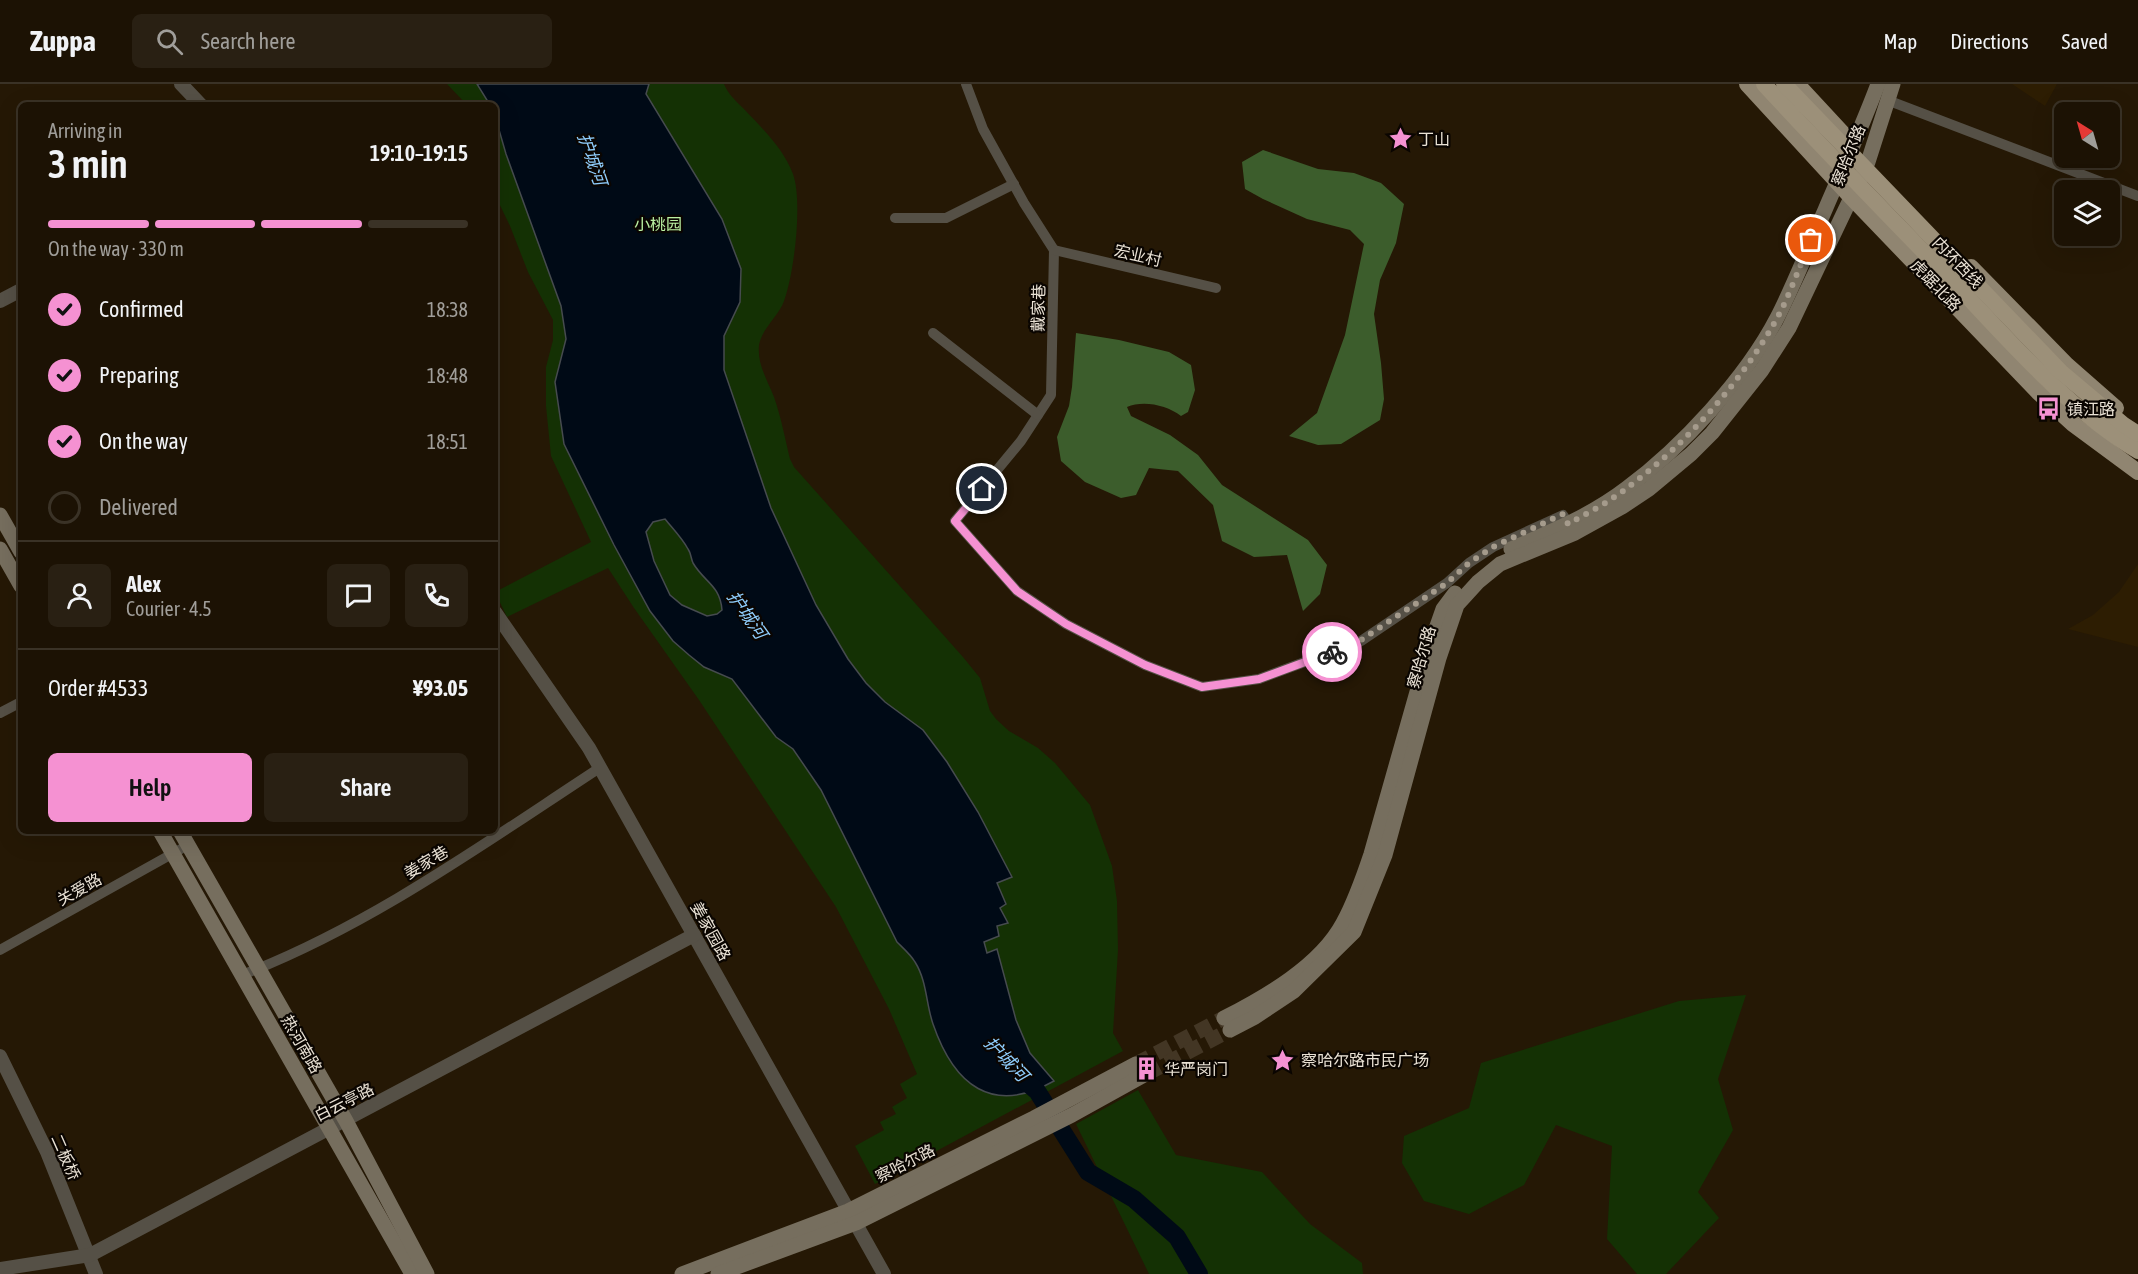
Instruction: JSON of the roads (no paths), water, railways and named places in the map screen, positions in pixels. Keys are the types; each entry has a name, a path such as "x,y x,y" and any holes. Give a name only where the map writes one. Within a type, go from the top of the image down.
{"highway":[{"name":"内环西线","path":"1764,84 2049,381 2113,435 2138,451"},
{"name":"内环西线","path":"1784,84 2061,372 2124,426 2138,434"}],"main road":[{"name":"虎踞北路","path":"1747,84 1851,197 2038,392 2073,423 2138,472"},
{"path":"1797,84 1868,162 2067,365 2138,425"},
{"name":"察哈尔路","path":"1572,529 1660,462 1717,402 1752,357 1776,319 1854,146 1878,84"},
{"name":"察哈尔路","path":"1227,1024 1251,1004 1289,980 1309,964 1342,925 1362,882 1430,646 1443,609 1469,576 1494,557 1572,529 1622,507 1649,489 1691,454 1717,427 1762,370 1789,328 1868,162 1893,84"},
{"path":"0,515 18,547"},
{"path":"0,549 18,581"},
{"name":"热河南路","path":"162,834 412,1274"},
{"name":"热河南路","path":"182,834 346,1121 427,1274"},
{"name":"察哈尔路","path":"718,1274 852,1217 1036,1125 1141,1069"},
{"name":"察哈尔路","path":"682,1274 852,1217"}],"street":[{"path":"181,84 198,102"},
{"path":"966,84 983,129 1054,250"},
{"path":"1887,100 2138,196"},
{"path":"896,218 946,218 1014,184"},
{"name":"戴家巷","path":"1054,250 1051,394 1022,441 955,521 1017,591 1066,624 1145,665 1202,687 1259,679 1361,640 1447,583 1469,563 1493,547 1563,514 1572,529"},
{"name":"宏业村","path":"1054,250 1216,288"},
{"path":"0,301 18,292"},
{"path":"933,333 1038,414"},
{"name":"姜家园路","path":"498,616 590,748 884,1274"},
{"path":"0,713 18,704"},
{"name":"姜家巷","path":"242,975 370,914 464,857 601,767"},
{"name":"关爱路","path":"0,950 188,845"},
{"name":"白云亭路","path":"0,1269 90,1256 694,935"},
{"name":"二板桥","path":"0,1056 47,1152 96,1274"}],"water":[{"name":"护城河","path":"477,84 649,84 646,94 722,219 741,269 740,302 724,336 724,370 771,508 816,605 848,659 866,683 885,702 923,730 947,762 978,812 1012,877 997,883 1006,904 1000,908 1008,923 997,926 999,936 984,942 987,953 997,949 1016,1020 1030,1053 1054,1081 1032,1091 1012,1095 994,1094 978,1088 964,1078 952,1064 933,1024 919,969 897,942 821,790 793,749 776,737 732,679 704,667 689,655 673,641 650,611 564,444 555,382 566,339 561,306 498,126 498,102 488,102","holes":["665,519 690,552 693,563 718,595 722,610 717,614 707,616 682,605 670,595 654,561 646,532 653,522"]}],"waterway":[{"name":"护城河","path":"1018,1075 1037,1091 1088,1172 1134,1199 1177,1237 1199,1274"}],"tunnel":[{"path":"1136,1064 1224,1018"},
{"path":"1146,1074 1230,1030"}],"place":[{"name":"丁山","path":"1400,139"},
{"name":"镇江路","path":"2049,409"},
{"name":"察哈尔路市民广场","path":"1283,1060"},
{"name":"华严岗门","path":"1146,1069"}],"park label":[{"name":"小桃园","path":"658,224"}]}
